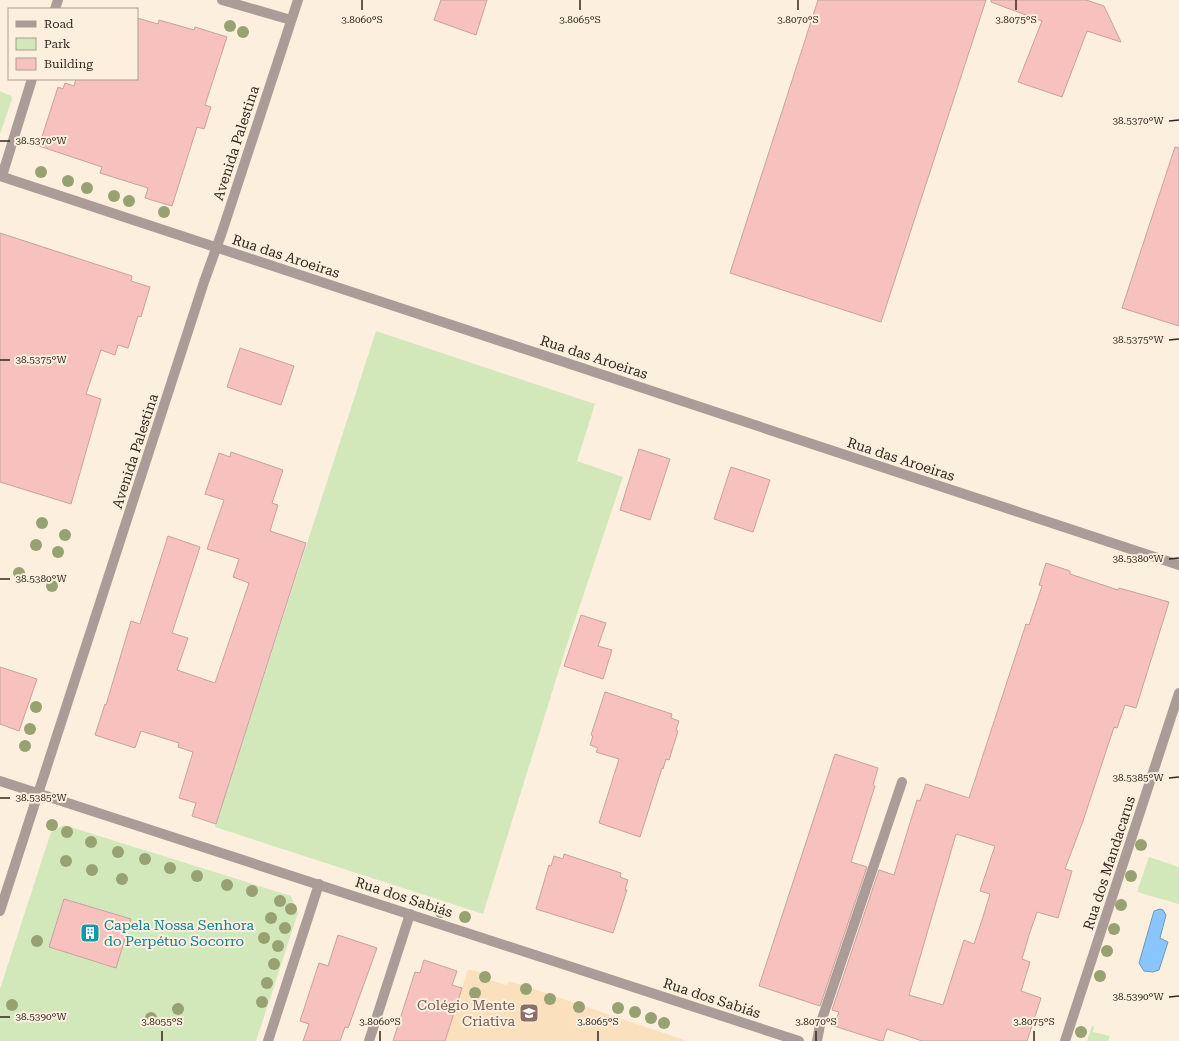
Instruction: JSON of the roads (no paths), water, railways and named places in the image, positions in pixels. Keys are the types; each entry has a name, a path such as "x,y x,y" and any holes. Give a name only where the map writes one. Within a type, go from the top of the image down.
{"street":[{"path":"222,0 291,20"},
{"name":"Avenida Palestina","path":"0,911 298,0"},
{"path":"1,176 32,80"},
{"name":"Rua das Aroeiras","path":"1,176 1179,565"},
{"name":"Rua dos Mandacarus","path":"1065,1041 1179,693"},
{"name":"Rua dos Sabiás","path":"0,781 799,1041"},
{"path":"817,1041 820,1025 902,782"},
{"path":"268,1041 319,884"},
{"path":"369,1041 410,914"}],"water":[{"path":"1160,909 1163,910 1166,915 1160,938 1168,942 1159,970 1153,972 1144,971 1139,963 1154,911"}],"place":[{"name":"Capela Nossa Senhora do Perpétuo Socorro","path":"90,933"},
{"name":"Colégio Mente Criativa","path":"529,1013"}]}
